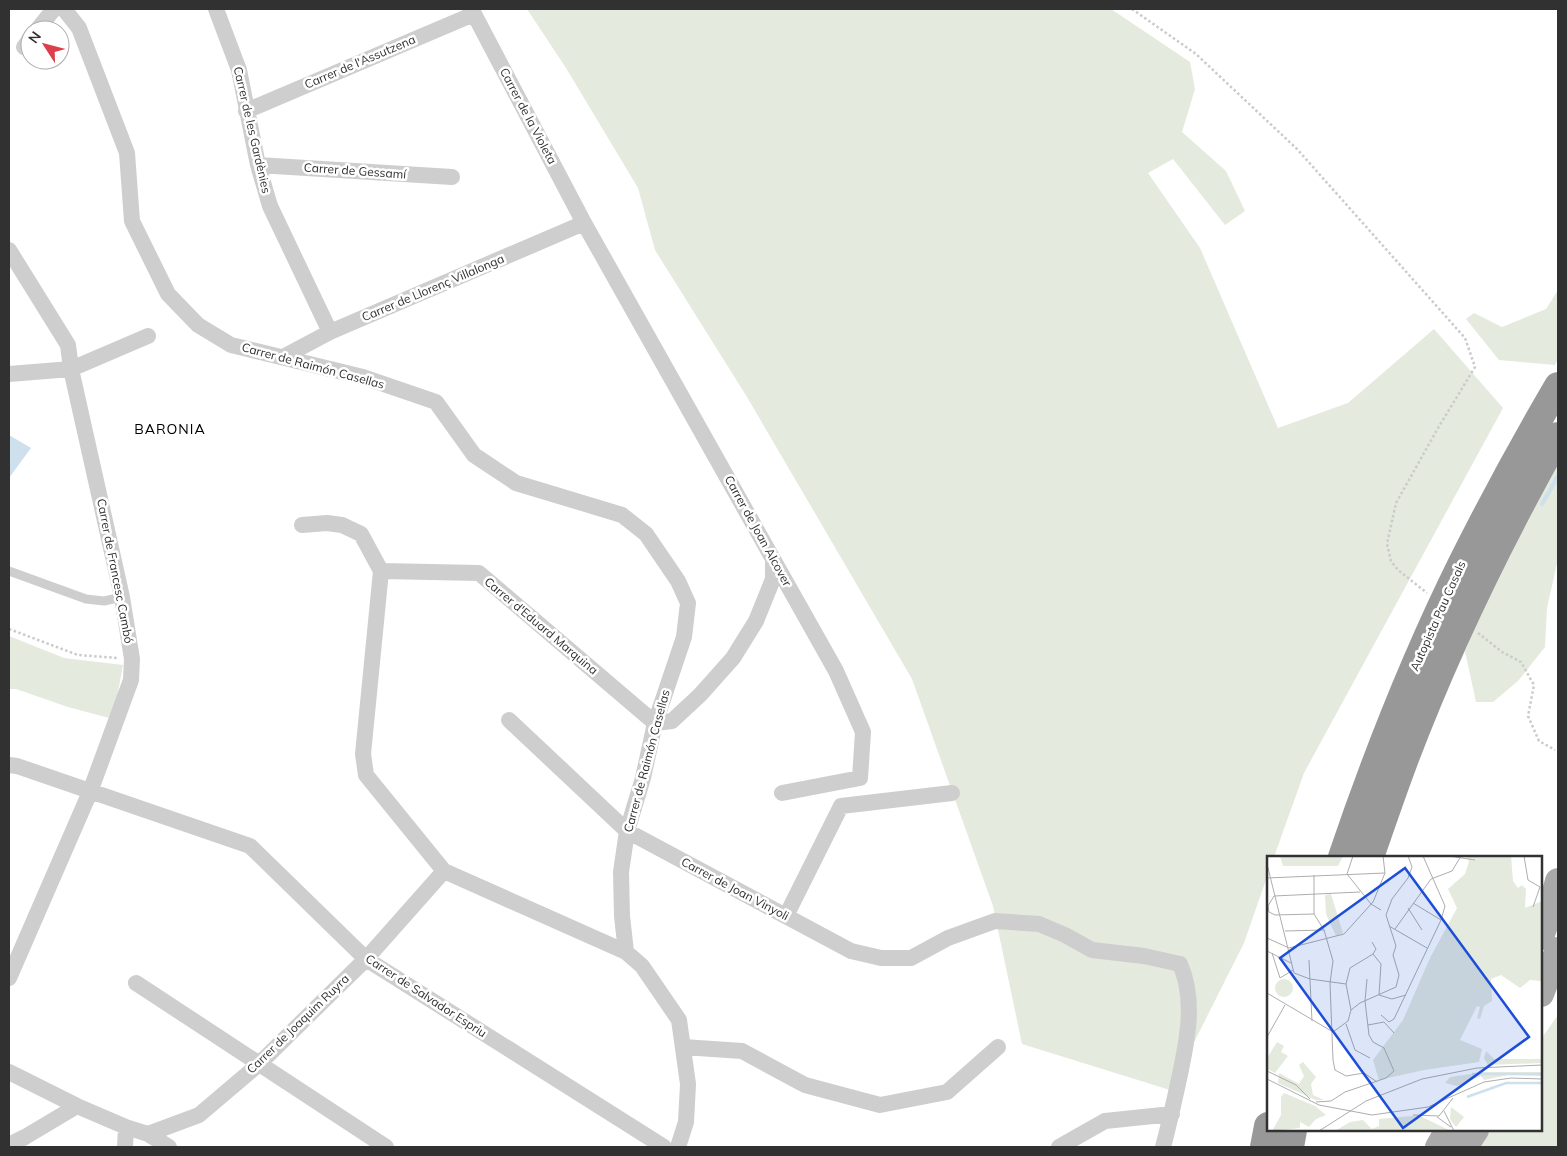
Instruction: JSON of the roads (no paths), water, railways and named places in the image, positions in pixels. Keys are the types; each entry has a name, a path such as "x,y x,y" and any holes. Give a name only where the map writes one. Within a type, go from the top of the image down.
{"highway":[{"name":"Autopista Pau Casals","path":"1342,856 1380,752 1424,646 1462,563 1524,445 1558,386"},
{"name":"Autopista Pau Casals","path":"1370,856 1404,760 1448,655 1494,559 1558,436"},
{"path":"1264,1147 1267,1131"},
{"path":"1290,1147 1293,1131"}],"main road":[{"path":"1542,934 1558,881"},
{"path":"1542,957 1550,943 1558,917"},
{"path":"1542,991 1558,950"},
{"path":"1542,1010 1558,984"},
{"path":"1438,1147 1447,1131"},
{"path":"1457,1147 1466,1131"},
{"path":"1465,1147 1475,1131"}],"street":[{"path":"45,20 54,9"},
{"name":"Carrer de Raimón Casellas","path":"64,9 79,28 127,153 132,221 168,294 198,325 232,345 363,376 436,402 474,455 516,483 622,515 646,534 678,581 688,603 684,637 655,723 643,778 627,831 621,872 622,916 626,952"},
{"name":"Carrer de les Gardènies","path":"216,9 239,70 258,165 270,206 330,332"},
{"name":"Carrer de l'Assutzena","path":"246,111 472,11"},
{"name":"Carrer de la Violeta","path":"472,11 584,223"},
{"name":"Carrer de Gessamí","path":"258,165 452,177"},
{"name":"Carrer de Llorenç Villalonga","path":"283,357 330,332 584,223"},
{"name":"Carrer de Joan Alcover","path":"584,223 836,671 863,732 860,778 782,793"},
{"name":"Carrer de Francesc Cambó","path":"9,250 68,345 71,369 122,597 132,659 131,680 90,792 9,978"},
{"path":"9,374 71,369 148,336"},
{"path":"302,525 327,523 342,525 361,534 381,572 363,754 366,775 444,870 626,952 642,966 679,1020 688,1084 686,1122 678,1147"},
{"path":"655,723 672,721 700,695 733,658 756,621 773,579 773,557"},
{"name":"Carrer d'Eduard Marquina","path":"381,572 479,573 655,723"},
{"name":"Carrer de Joan Vinyoli","path":"508,720 627,831 851,951 881,958 911,958 948,938 995,920 1039,924 1065,935 1092,950 1144,956 1180,964 1186,977 1189,1004 1187,1041 1172,1114"},
{"name":"Carrer de Salvador Espriu","path":"11,769 90,792 250,846 366,959 664,1147"},
{"path":"786,916 841,806 952,793"},
{"name":"Carrer de Joaquim Ruyra","path":"148,1134 199,1115 259,1064 366,959 444,870"},
{"path":"136,983 386,1147"},
{"path":"683,1047 742,1051 805,1085 880,1105 947,1092 998,1047"},
{"path":"9,1072 76,1106 148,1134 168,1147"},
{"path":"9,1145 25,1138 76,1106"},
{"path":"1059,1147 1104,1121 1172,1114 1164,1147"},
{"path":"125,1147 126,1127"}],"lane":[{"path":"9,571 86,600 104,601 122,597"}],"water":[{"path":"9,435 31,448 9,478"}],"waterway":[{"path":"1542,504 1558,476"}],"district":[{"name":"BARONIA","path":"170,429"}]}
